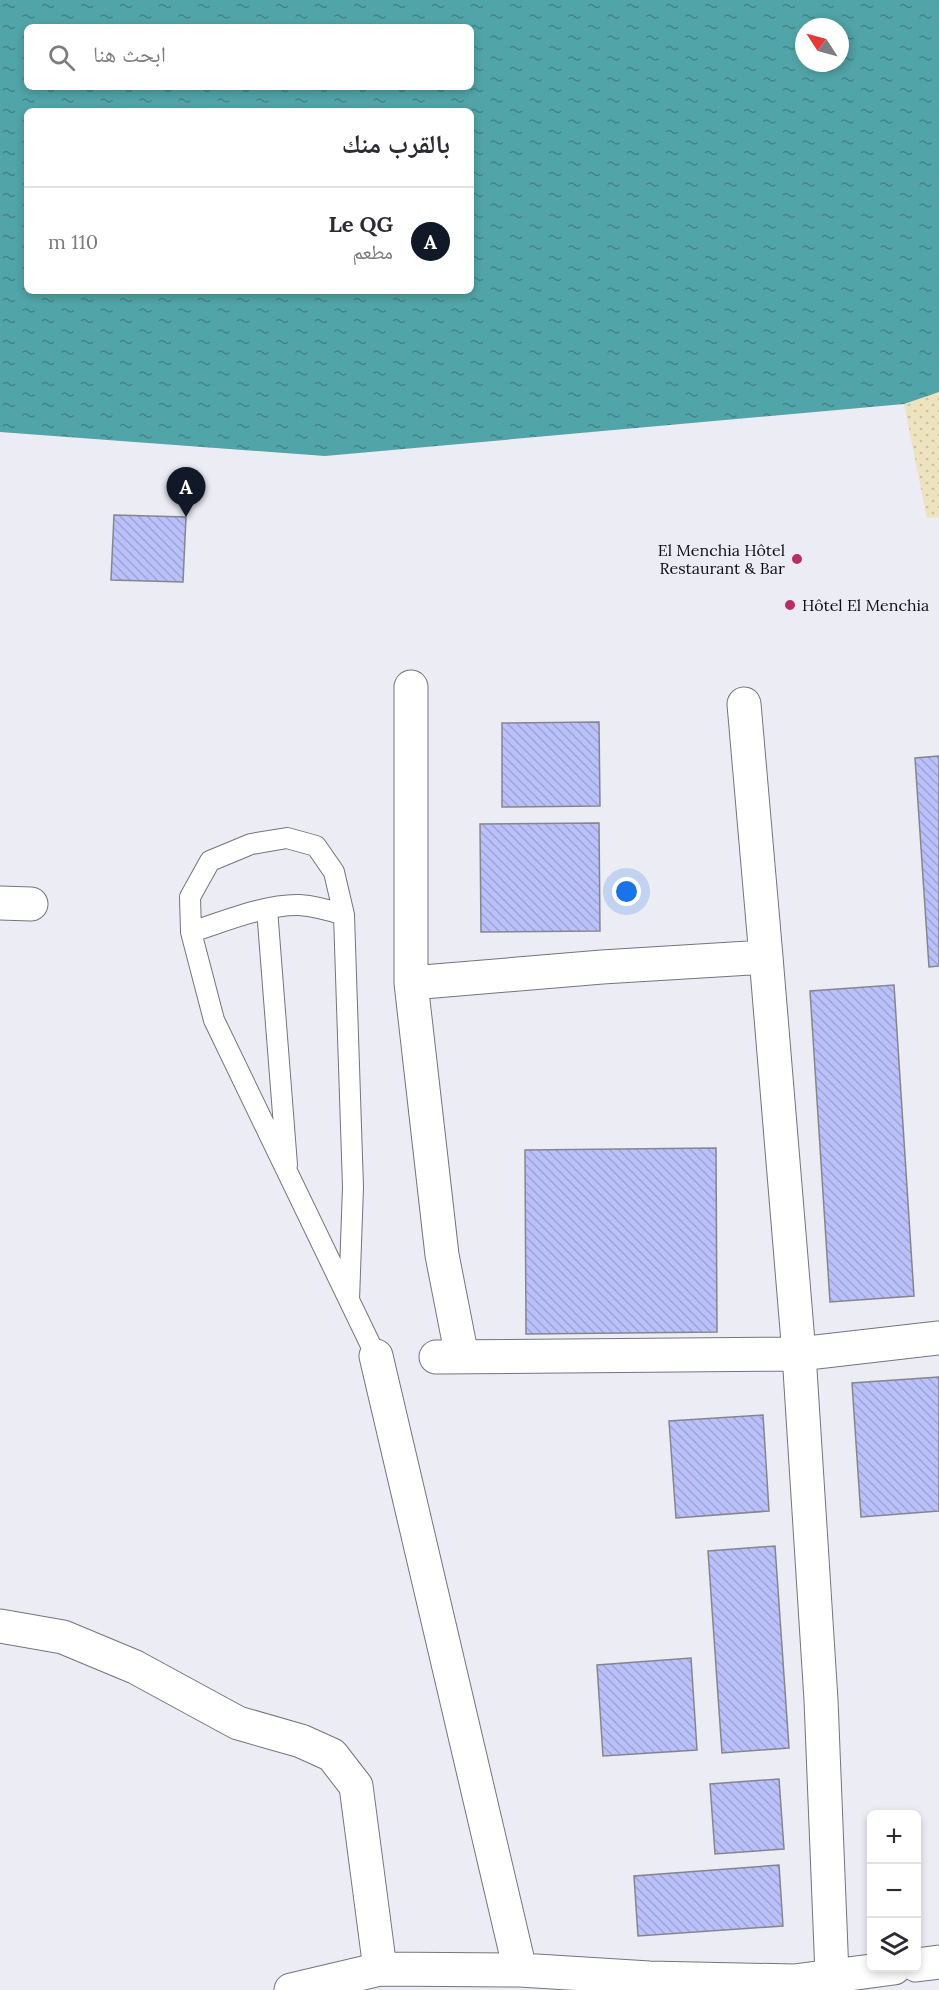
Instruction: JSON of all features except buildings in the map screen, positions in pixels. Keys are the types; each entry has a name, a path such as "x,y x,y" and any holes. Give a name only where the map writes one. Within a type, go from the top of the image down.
{"street":[{"path":"411,687 411,983 442,1255 449,1357 798,1354 939,1338"},
{"path":"744,704 798,1354 821,1701 832,1975"},
{"path":"411,983 602,967 766,957"},
{"path":"376,1356 520,1970"},
{"path":"0,1626 63,1637 135,1667 238,1722 301,1741 332,1755 356,1786 380,1969"},
{"path":"921,1964 939,1962"},
{"path":"291,1990 380,1969 520,1970 794,1986 832,1975 867,1971"}],"lane":[{"path":"349,1302 353,1187 344,915 334,872 316,846 287,838 251,844 210,861 190,897 191,932 214,1020 288,1177 349,1302 376,1356"},
{"path":"191,932 267,909 297,905 322,908 344,915"},
{"path":"267,909 288,1177"}],"sand":[{"path":"939,392 939,517 927,518 904,404"}],"water":[{"path":"0,0 939,0 939,392 904,404 325,456 0,432"}],"place":[{"name":"Le QG","path":"186,517"},
{"name":"El Menchia Hôtel Restaurant & Bar","path":"797,559"},
{"name":"Hôtel El Menchia","path":"790,605"}]}
